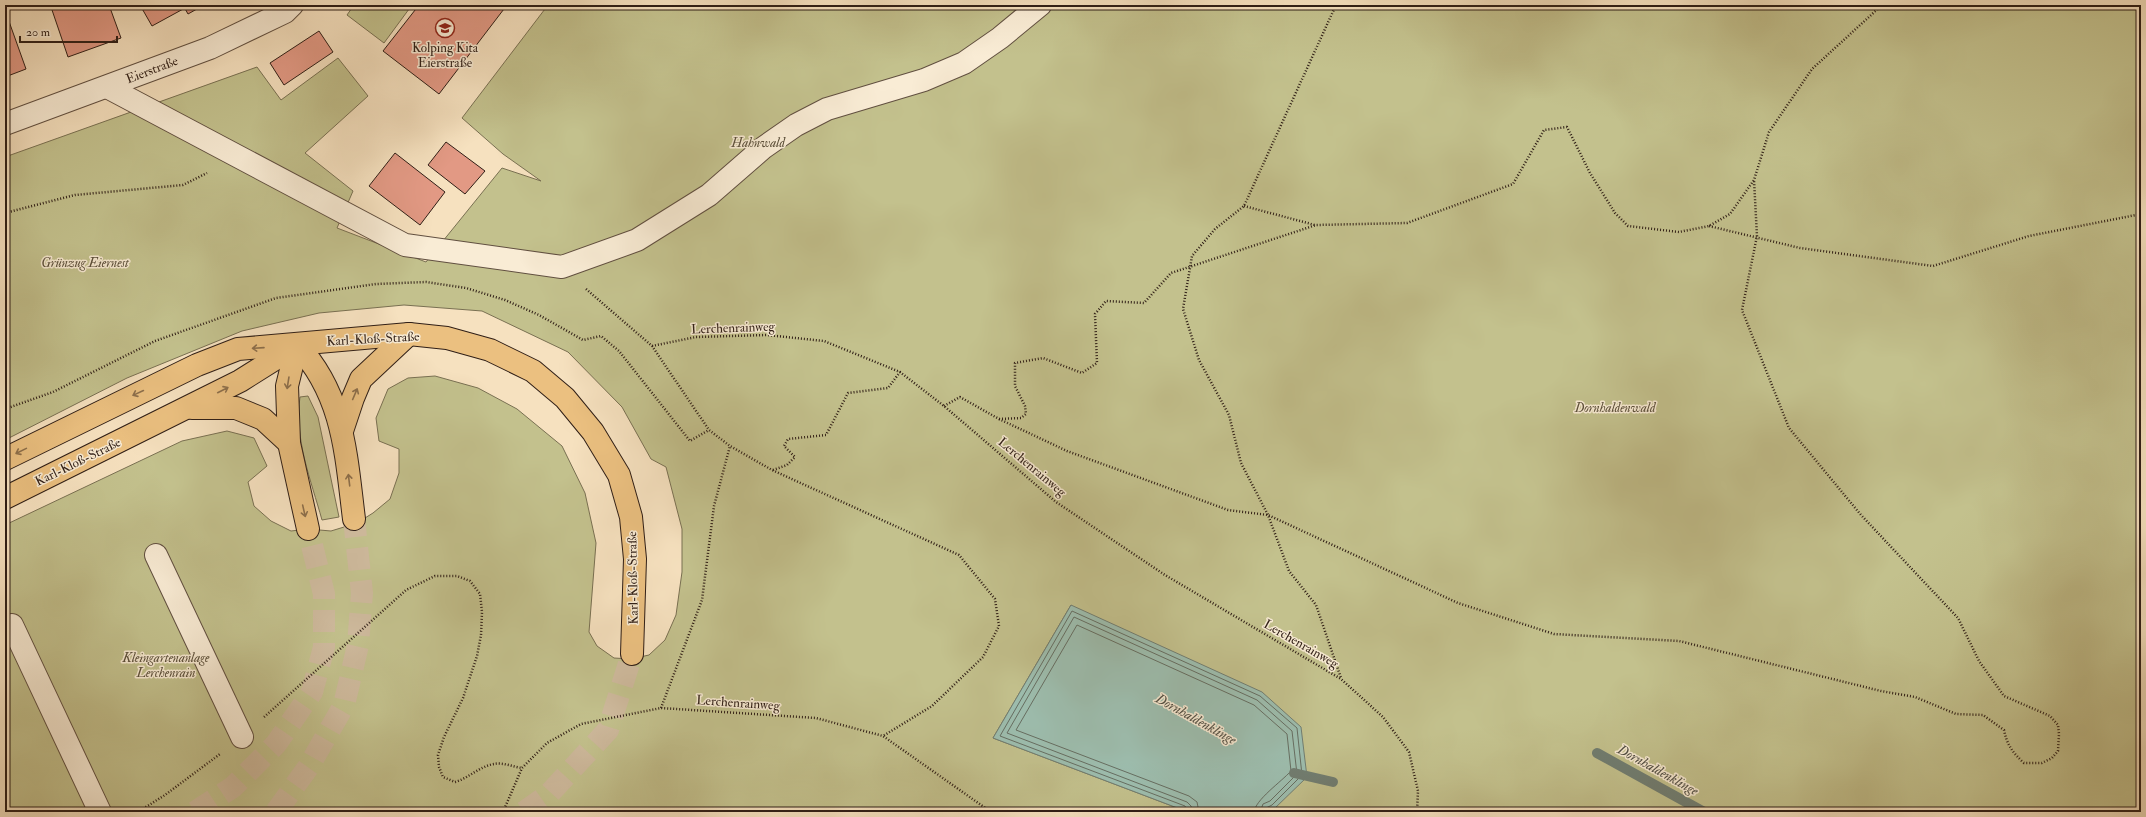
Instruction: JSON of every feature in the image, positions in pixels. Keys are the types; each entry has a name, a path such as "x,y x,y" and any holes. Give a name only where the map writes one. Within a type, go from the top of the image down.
{"main road":[{"name":"Karl-Kloß-Straße","path":"5,459 197,365 238,349 409,334 447,338 490,350 533,371 565,398 593,432 619,475 631,517 635,559 632,654"},
{"path":"342,430 361,379 409,334"},
{"name":"Karl-Kloß-Straße","path":"5,498 189,408 240,381 297,345"},
{"path":"297,345 306,355 328,389 342,430 354,519"},
{"path":"297,345 287,386 288,443 308,529"},
{"path":"189,408 236,408 263,419 288,443"}],"street":[{"name":"Eierstraße","path":"5,124 210,48 285,12 292,5"},
{"path":"107,87 404,245 562,268 636,240 709,195 763,148 796,125 827,109 924,80 964,63 1000,38 1040,5"},
{"path":"156,555 242,737"},
{"path":"12,625 100,812"}],"path":[{"path":"1336,5 1244,206 1216,229 1192,256 1182,309 1199,360 1229,415 1241,463 1268,515 1289,571 1316,605 1341,679"},
{"path":"1244,206 1316,225 1407,223 1513,184 1544,130 1567,127 1590,173 1611,206 1628,226 1679,232 1709,226 1730,214 1754,180 1769,132 1812,69 1882,5"},
{"path":"5,213 75,195 183,185 238,158"},
{"path":"944,406 960,397 999,419 1067,451 1228,510 1268,515 1458,603 1554,634 1680,641 1881,691 1915,697 1956,714 1983,715 2004,730 2006,742 2024,763 2042,763 2052,758 2058,751 2058,725 2050,716 2004,696 1980,661 1958,618 1861,515 1789,428 1742,310 1757,236 1754,180"},
{"path":"1709,226 1757,236 1800,248 1932,266 2029,236 2141,214"},
{"path":"999,419 1021,418 1026,414 1025,406 1015,386 1015,364 1043,358 1082,373 1097,364 1095,314 1106,301 1144,303 1171,273 1199,262 1316,225"},
{"path":"562,268 652,346 709,430 730,446 772,470 959,555 995,599 999,626 983,657 932,706 883,736"},
{"name":"Lerchenrainweg","path":"652,346 696,337 767,335 824,341 900,372 944,406 1056,502 1165,575 1341,679 1383,717 1409,752 1418,791 1417,812"},
{"path":"772,470 787,466 795,457 784,446 788,439 826,435 848,393 888,388 900,372"},
{"path":"661,708 702,600 714,506 730,446"},
{"path":"138,812 166,796 242,737 406,590 435,576 457,576 470,581 480,594 482,612 481,635 477,656 463,698 444,737 438,755 438,767 443,777 455,782 466,779 495,763 522,768"},
{"name":"Lerchenrainweg","path":"503,812 522,768 547,743 581,724 661,708 816,718 883,736 991,812"}],"green space":[{"path":"354,5 412,5 384,43 347,15"},
{"name":"Dornhaldenwald","path":"548,5 2141,5 2141,812 1244,812 1273,810 1071,605 993,738 1188,812 5,812 5,525 182,441 227,431 254,438 267,466 248,482 254,506 271,521 291,531 308,529 331,531 357,523 373,513 390,499 399,473 399,449 379,441 376,418 388,389 408,378 435,376 478,388 517,409 562,446 585,493 596,543 589,632 597,646 614,658 631,659 649,655 665,640 676,615 682,572 682,529 666,467 651,459 622,407 568,352 482,311 404,305 319,313 242,331 127,378 5,440 5,157 257,67 281,100 338,58 368,96 305,153 353,191 337,228 426,262 502,168 541,181 503,154 462,118"},
{"path":"308,396 318,417 339,517 322,520 301,444 299,428 300,397"}],"water":[{"path":"1071,605 1262,692 1301,727 1307,777 1273,810 1188,812 993,738"}],"building":[{"path":"57,5 72,5 73,8 82,5 109,5 121,38 68,57 51,7"},
{"path":"140,5 183,5 185,8 152,26"},
{"path":"183,5 204,5 188,14"},
{"name":"Kolping Kita Eierstraße","path":"419,5 507,5 439,94 383,51"},
{"path":"6,13 26,69 5,77 5,14"},
{"path":"319,31 333,52 284,85 270,63"},
{"path":"446,142 485,171 465,194 428,165"},
{"path":"395,153 445,192 420,225 369,186"}],"waterway":[{"name":"Dornhaldenklinge","path":"1597,753 1704,812"},
{"name":"Dornhaldenklinge","path":"1294,773 1333,782"}],"tunnel":[{"path":"276,812 309,766 344,705 358,645 362,593 354,519"},
{"path":"195,812 233,787 276,744 312,692 324,647 324,594 308,529"},
{"path":"524,812 548,795 608,730 632,654"}],"place":[{"name":"Kolping Kita Eierstraße","path":"445,28"}],"park label":[{"name":"Hahnwald","path":"758,143"},
{"name":"Grünzug Eiernest","path":"85,263"},
{"name":"Kleingartenanlage Lerchenrain","path":"166,666"}]}
